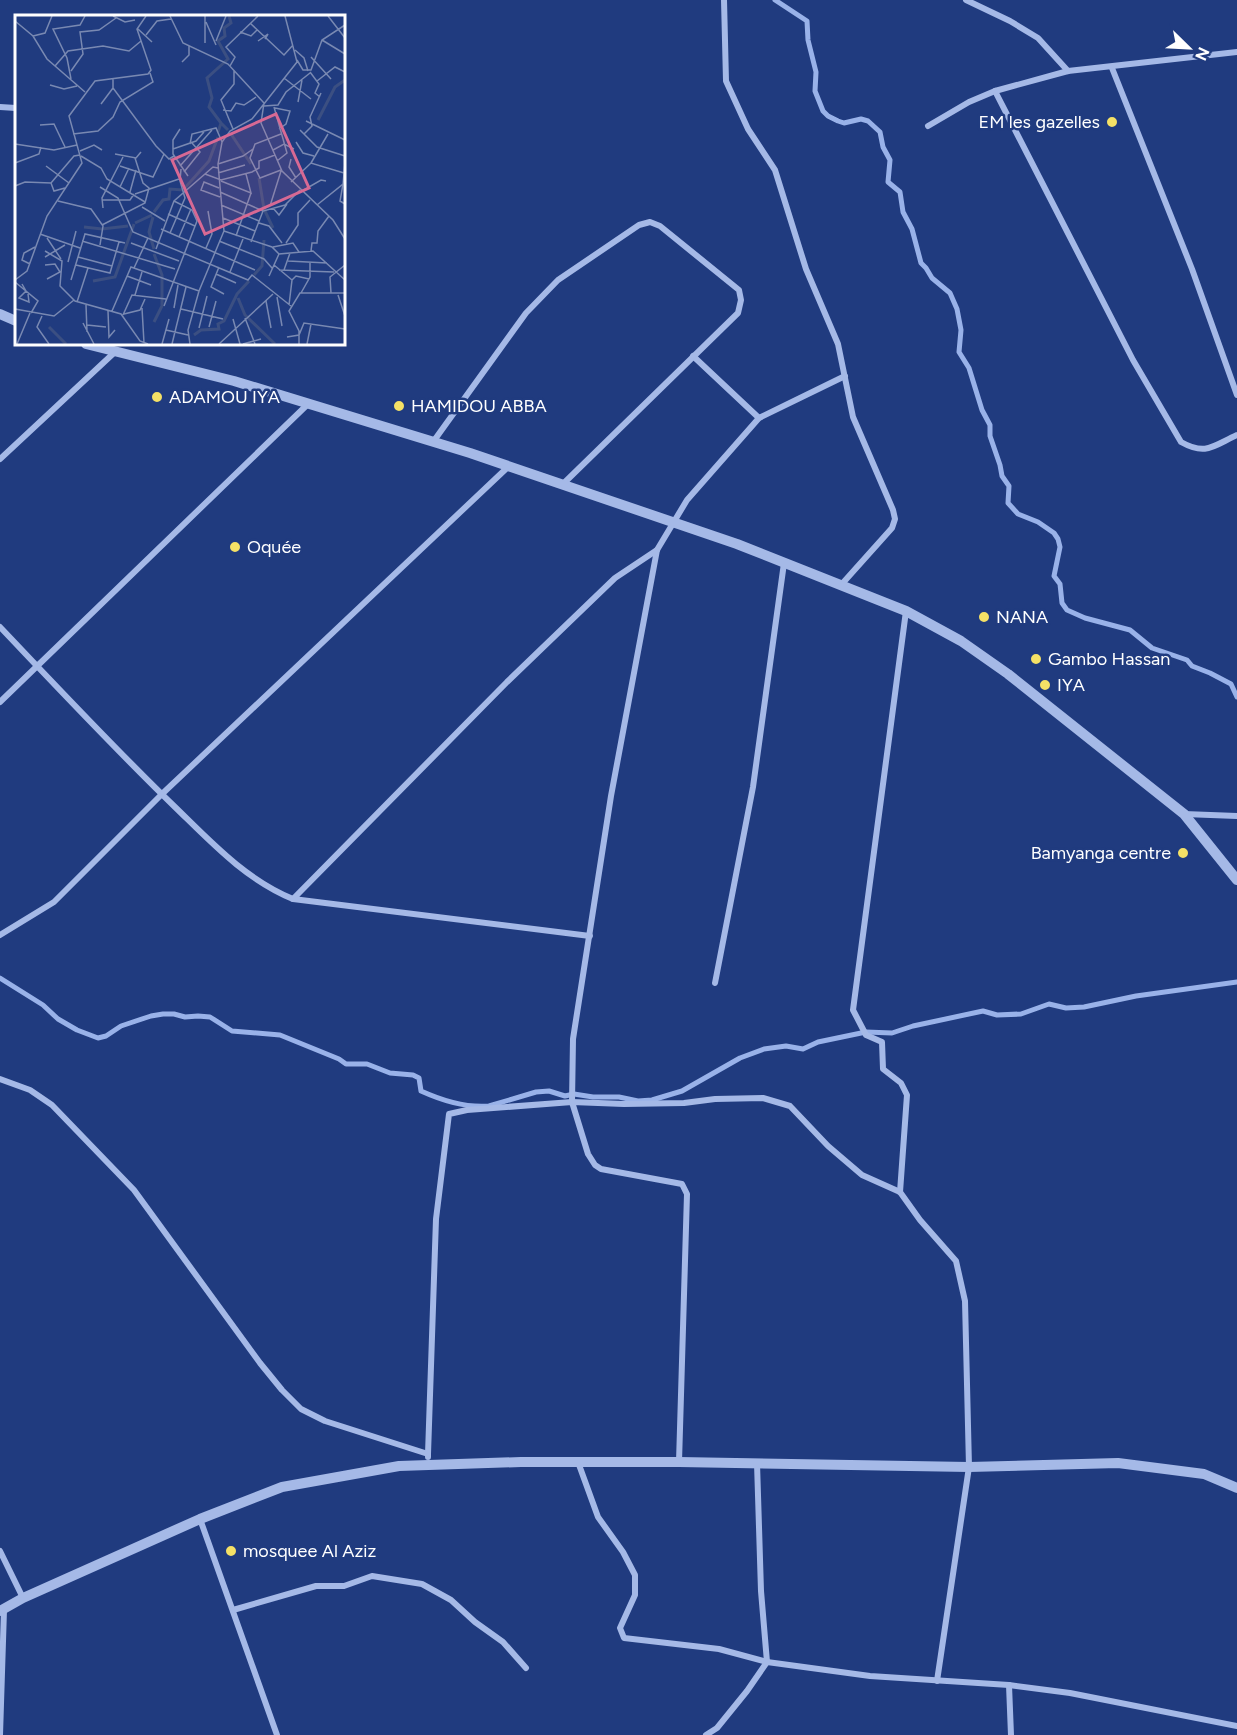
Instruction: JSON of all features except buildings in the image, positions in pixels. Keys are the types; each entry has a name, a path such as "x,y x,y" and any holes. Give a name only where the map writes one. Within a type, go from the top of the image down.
{"street":[{"path":"724,0 726,81 748,129 775,170 806,269 838,344 853,417 895,519 892,528 841,585"},
{"path":"966,0 1010,21 1038,38 1068,71"},
{"path":"928,126 969,102 995,91 1068,71 1112,68 1237,52"},
{"path":"1112,68 1192,269 1237,394"},
{"path":"995,91 1133,360 1181,442 1194,449 1203,450 1237,435"},
{"path":"0,106 15,108"},
{"path":"433,442 526,313 558,280 639,225 650,222 660,226 739,290 741,300 738,313 564,483"},
{"path":"0,314 15,321"},
{"path":"95,345 234,381 564,483 737,544 906,611 961,641 1008,674 1184,814 1237,880"},
{"path":"0,459 117,350"},
{"path":"693,356 759,418"},
{"path":"679,1462 687,1194 682,1184 676,1182 595,1165 588,1154 572,1102 573,1039 611,796 657,550 687,500 759,418 844,376"},
{"path":"0,702 308,404"},
{"path":"0,935 54,902 162,794 509,466"},
{"path":"293,899 507,682 615,578 657,550"},
{"path":"715,982 753,787 784,563"},
{"path":"900,1192 907,1095 901,1083 884,1069 882,1042 866,1035 853,1010 906,611"},
{"path":"0,627 162,794 236,866 271,890 293,899 590,936"},
{"path":"1184,814 1237,816"},
{"path":"0,1079 30,1090 52,1105 134,1190 260,1363 282,1390 301,1408 325,1421 429,1459"},
{"path":"429,1459 436,1219 448,1114 467,1110 572,1102 672,1103 763,1098 790,1106 828,1146 861,1175 900,1192 920,1220 956,1261 965,1301 969,1467 937,1681"},
{"path":"0,1735 2,1610 23,1598 200,1519 282,1487 429,1459 969,1467 1118,1463 1204,1474 1237,1488"},
{"path":"578,1462 598,1517 623,1552 635,1575 635,1595 620,1628 624,1638 719,1649 766,1662 870,1676 1009,1685 1070,1693 1237,1726"},
{"path":"705,1735 717,1728 747,1691 766,1662 757,1463"},
{"path":"200,1519 277,1735"},
{"path":"0,1551 23,1598"},
{"path":"233,1610 316,1586 344,1586 372,1576 422,1584 451,1600 475,1622 503,1642 526,1668"},
{"path":"1009,1685 1011,1735"}],"waterway":[{"path":"775,0 807,21 808,40 816,72 815,91 823,111 828,116 844,123 861,119 868,121 880,132 883,147 890,160 888,182 900,192 903,212 912,229 921,263 932,278 950,293 957,309 961,330 959,352 969,368 982,410 990,425 990,436 1002,476 1009,486 1008,503 1018,514 1038,522 1054,533 1058,539 1060,547 1054,576 1060,584 1062,603 1067,610 1085,618 1130,630 1152,648 1187,660 1192,666 1231,684 1237,697"},
{"path":"0,978 43,1005 58,1019 98,1038 106,1036 121,1026 151,1016 174,1014 185,1017 210,1017 232,1031 280,1035 346,1064 367,1064 390,1073 413,1075 419,1078 421,1091 454,1103 471,1106 489,1106 536,1092 549,1091 565,1096 574,1094 619,1097 638,1101 652,1100 682,1091 740,1058 764,1049 786,1046 803,1049 818,1042 866,1032 892,1033 913,1026 983,1011 997,1015 1021,1014 1049,1004 1066,1008 1084,1007 1136,996 1237,982"}],"place":[{"name":"EM les gazelles","path":"1112,122"},
{"name":"ADAMOU IYA","path":"157,397"},
{"name":"HAMIDOU ABBA","path":"399,406"},
{"name":"Oquée","path":"235,547"},
{"name":"NANA","path":"984,617"},
{"name":"Gambo Hassan","path":"1036,659"},
{"name":"IYA","path":"1045,685"},
{"name":"Bamyanga centre","path":"1183,853"},
{"name":"mosquee Al Aziz","path":"231,1551"}]}
